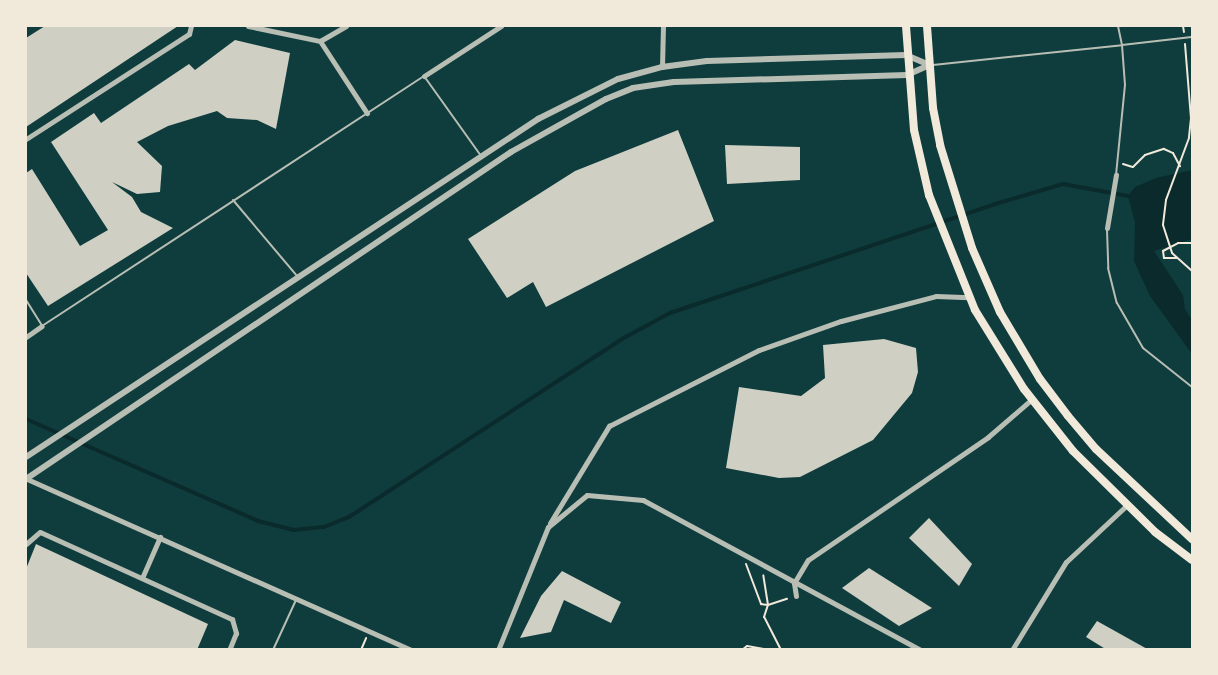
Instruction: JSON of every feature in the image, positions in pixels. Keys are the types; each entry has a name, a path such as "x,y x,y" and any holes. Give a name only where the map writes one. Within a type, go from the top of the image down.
{"main road":[{"path":"906,26 907,75 914,130 929,195 969,297 996,347 1032,399 1073,451 1127,505 1192,560"},
{"path":"927,26 933,108 951,186 972,248 1000,312 1047,388 1096,449 1192,539"}],"street":[{"path":"26,139 189,34 191,26"},
{"path":"248,26 320,41 346,26"},
{"path":"424,76 501,26"},
{"path":"662,67 663,26"},
{"path":"320,41 367,113"},
{"path":"27,457 82,417 482,156 579,96 662,67 707,61 906,55 929,66"},
{"path":"26,479 440,200 573,115 633,88 712,79 907,75 929,66"},
{"path":"1107,228 1116,175"},
{"path":"431,189 440,200"},
{"path":"498,650 548,527 609,426 759,350 841,321 936,296 969,297"},
{"path":"26,337 42,326"},
{"path":"796,596 794,583 807,560 988,437 1032,399"},
{"path":"26,479 411,650"},
{"path":"548,527 587,495 643,500 920,650"},
{"path":"1012,650 1066,562 1127,505"},
{"path":"26,544 40,532 232,619 236,633 229,650"},
{"path":"142,578 160,537"}],"lane":[{"path":"1116,175 1125,86 1118,26"},
{"path":"929,66 1192,38"},
{"path":"26,300 42,326 424,76 482,156"},
{"path":"234,200 297,277"},
{"path":"1107,228 1108,268 1117,303 1143,348 1192,387"},
{"path":"273,650 297,598"}],"path":[{"path":"1186,57 1191,118 1180,166 1164,212 1165,238 1172,253 1192,271"},
{"path":"1118,161 1133,167 1145,155 1164,149 1173,153 1180,166"},
{"path":"1177,258 1164,258 1162,251 1178,243 1192,243"},
{"path":"749,558 745,566 760,604 768,605 796,596"},
{"path":"762,565 768,605 764,617 781,650"},
{"path":"361,650 369,631"},
{"path":"742,650 747,646 768,650"}],"water":[{"path":"1192,170 1192,239 1154,251 1183,295 1185,309 1192,320 1192,354 1150,296 1134,261 1135,223 1128,196 1135,187 1156,178"}],"building":[{"path":"45,26 178,26 26,127 26,38"},
{"path":"235,40 290,53 276,129 257,120 227,118 217,111 168,126 137,142 162,166 160,192 137,194 112,182 132,197 141,212 173,228 48,306 26,273 26,173 32,169 80,246 108,230 51,142 94,113 101,123 189,64 195,70"},
{"path":"678,130 714,221 546,307 533,282 507,298 468,239 575,171"},
{"path":"725,145 800,147 800,180 727,184"},
{"path":"884,339 916,348 918,372 912,393 873,440 800,477 779,478 726,468 739,387 801,396 825,378 823,345"},
{"path":"929,518 972,564 959,586 909,538"},
{"path":"36,544 208,624 197,650 26,648 26,569"},
{"path":"869,568 932,608 899,626 842,588"},
{"path":"562,571 621,602 611,623 564,600 551,632 520,638 541,596"},
{"path":"1097,621 1149,650 1107,650 1086,637"}],"waterway":[{"path":"26,419 258,521 294,530 324,527 349,517 622,339 670,313 995,204 1063,184 1128,196"}]}
